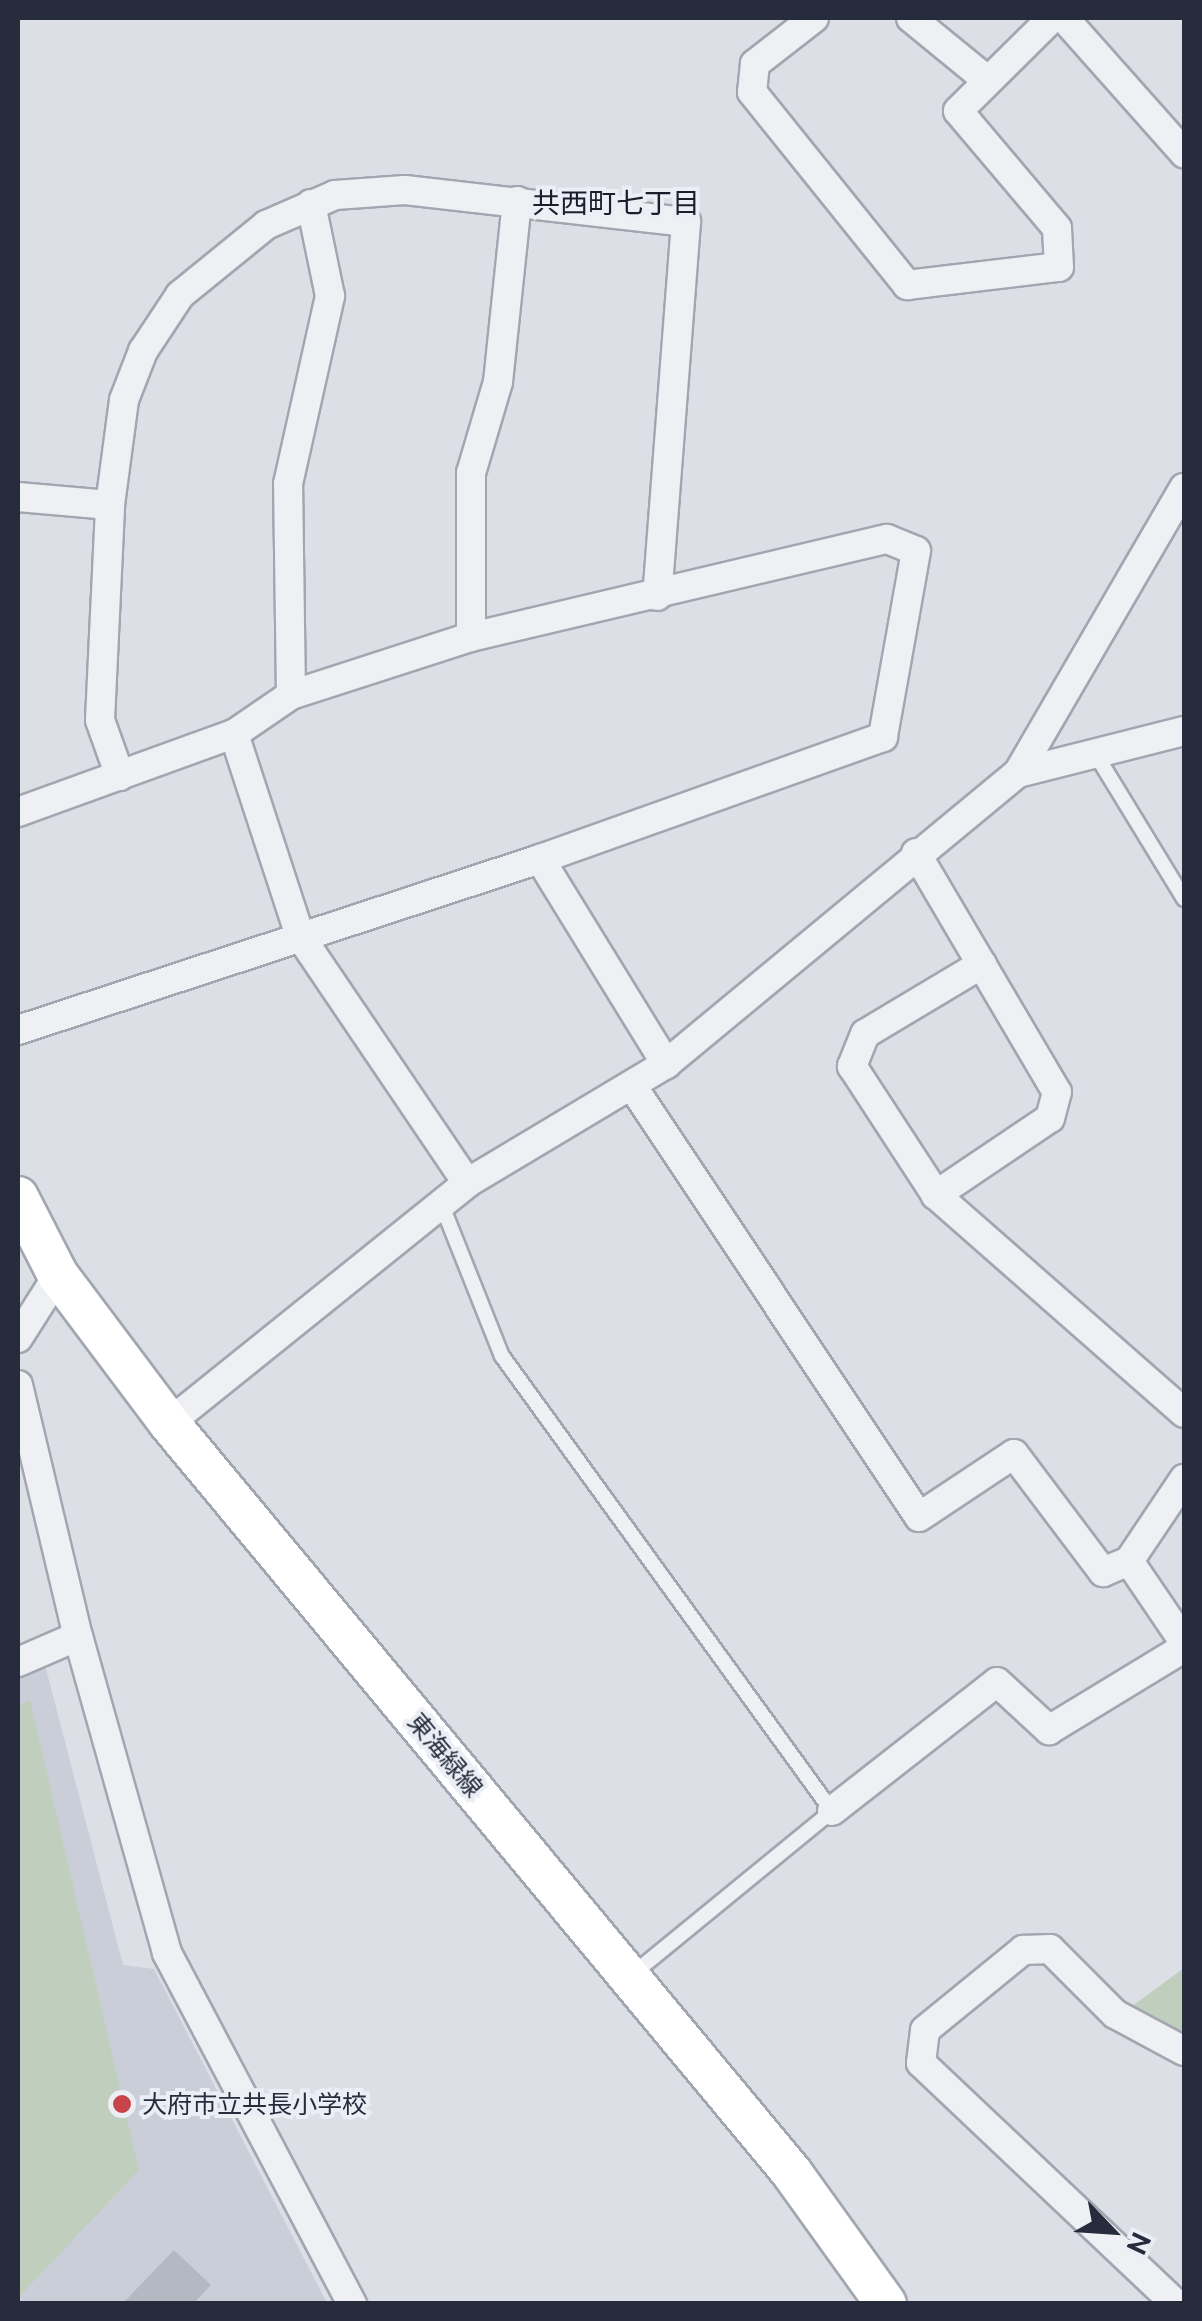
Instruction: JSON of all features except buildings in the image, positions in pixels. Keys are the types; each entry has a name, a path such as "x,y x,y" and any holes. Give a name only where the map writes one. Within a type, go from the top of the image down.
{"main road":[{"name":"東海緑線","path":"18,1197 58,1275 168,1423 792,2173 886,2304"}],"street":[{"path":"814,18 755,64 752,92 907,285 1059,267 1057,228 958,111 1052,18"},
{"path":"910,18 988,82"},
{"path":"1064,18 1184,152"},
{"path":"120,776 100,720 110,504 124,400 143,350 180,295 218,260 266,225 311,204 362,189 686,222 657,596"},
{"path":"471,637 471,472 498,382 517,202"},
{"path":"291,695 288,484 330,296 311,204"},
{"path":"1018,774 1184,488"},
{"path":"18,497 110,504"},
{"path":"18,812 234,734 291,695 471,637 887,539 916,550 883,737 540,858 18,1030"},
{"path":"168,1423 443,1208 467,1183 666,1064 916,853 1018,774 1184,731"},
{"path":"234,734 300,936 467,1183"},
{"path":"916,853 1057,1092 1050,1118 936,1195"},
{"path":"540,858 666,1064"},
{"path":"982,964 865,1034 852,1066 936,1195 1184,1414"},
{"path":"632,1087 918,1517 1014,1454 1103,1572 1128,1561 1184,1479"},
{"path":"18,1338 58,1275"},
{"path":"18,1386 78,1636 168,1953 352,2304"},
{"path":"832,1811 997,1682 1049,1730 1184,1645 1128,1561"},
{"path":"18,1662 78,1636"},
{"path":"1176,2304 921,2062 926,2030 1023,1950 1050,1948 1115,2014 1184,2051"}],"lane":[{"path":"1094,752 1184,899"},
{"path":"443,1208 502,1356 832,1811 630,1977"}],"shaded area":[{"name":"大府市立共長小学校","path":"45,1665 123,1965 154,1969 327,2303 18,2303 18,1677"}],"green space":[{"path":"30,1700 139,2170 18,2298 18,1705"},
{"path":"1184,1968 1184,2061 1128,2009"}],"place":[{"name":"大府市立共長小学校","path":"122,2104"}],"district":[{"name":"共西町七丁目","path":"616,203"}]}
